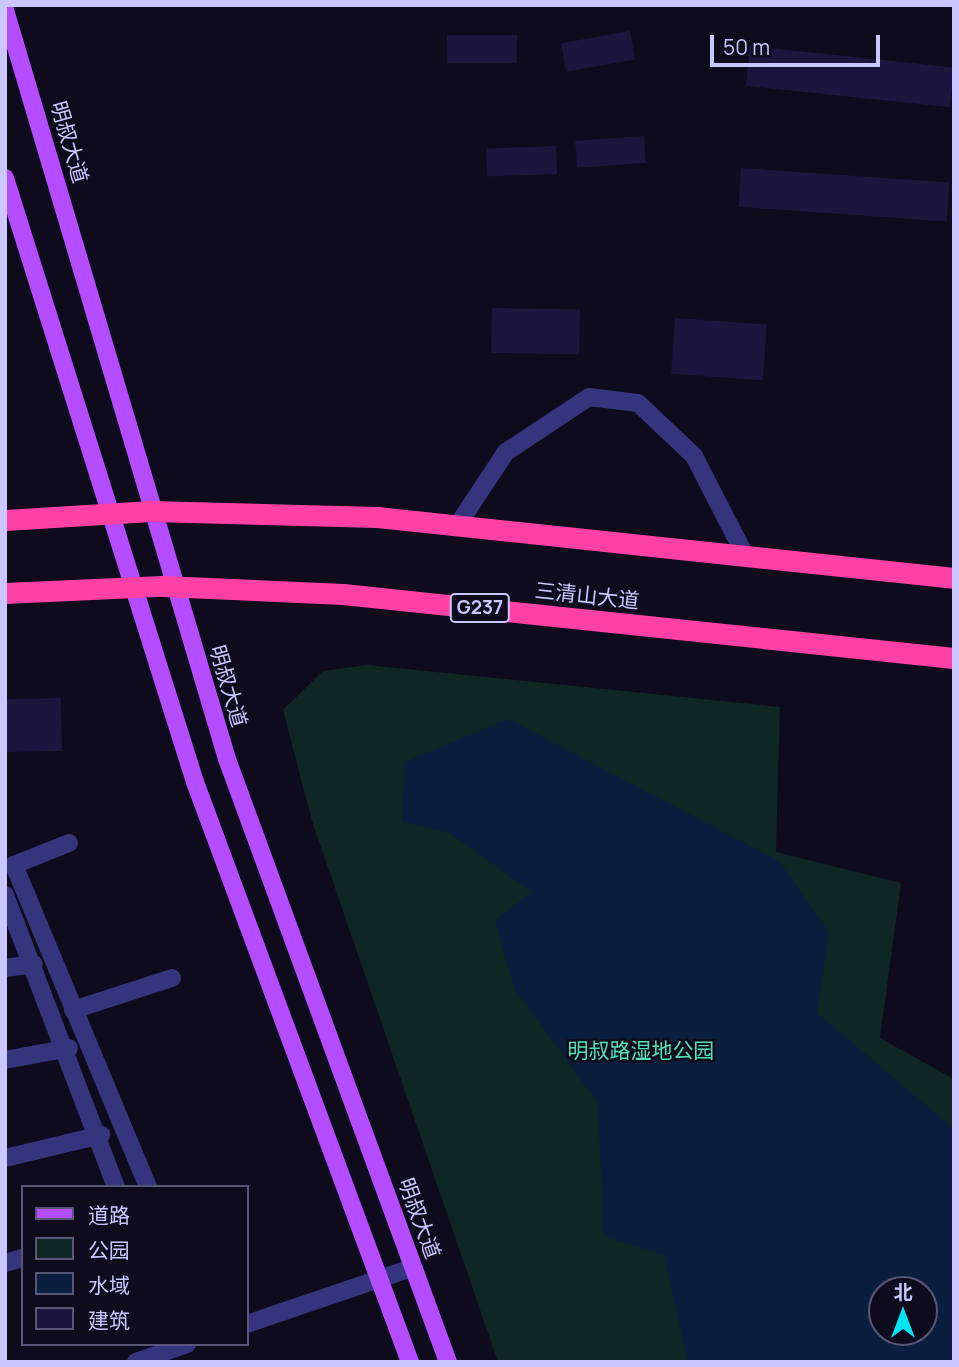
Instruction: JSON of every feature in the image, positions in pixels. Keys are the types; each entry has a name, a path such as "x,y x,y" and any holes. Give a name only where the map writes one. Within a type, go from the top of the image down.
{"highway":[{"path":"5,520 154,511 457,526 954,579"},
{"name":"三清山大道","path":"5,593 176,587 343,594 954,658"}],"main road":[{"name":"明叔大道","path":"5,10 227,759 448,1362"},
{"path":"5,178 195,782 410,1362"}],"street":[{"path":"457,526 506,452 589,397 638,403 694,456 746,556"},
{"path":"69,843 14,865 72,1010 147,1185"},
{"path":"5,895 69,1048 101,1135 115,1185"},
{"path":"5,968 34,964"},
{"path":"72,1010 172,978"},
{"path":"5,1060 69,1048"},
{"path":"5,1158 101,1135"},
{"path":"248,1324 414,1267"},
{"path":"136,1362 181,1346"}],"green space":[{"name":"明叔路湿地公园","path":"367,665 780,707 776,852 901,883 880,1038 954,1079 954,1362 498,1362 312,821 283,710 323,671"}],"water":[{"path":"508,719 779,861 829,932 817,1013 954,1129 954,1362 688,1362 664,1255 604,1236 598,1103 514,988 495,920 532,892 449,833 402,821 405,762"}],"building":[{"path":"630,31 635,60 566,72 561,43"},
{"path":"447,35 517,35 517,63 447,63"},
{"path":"750,46 954,67 950,107 746,86"},
{"path":"644,136 646,163 577,168 575,141"},
{"path":"556,146 557,174 487,176 486,148"},
{"path":"741,168 949,183 947,221 738,207"},
{"path":"492,308 580,310 579,355 491,353"},
{"path":"675,318 767,324 763,380 671,374"},
{"path":"61,698 62,751 6,752 5,699"}]}
